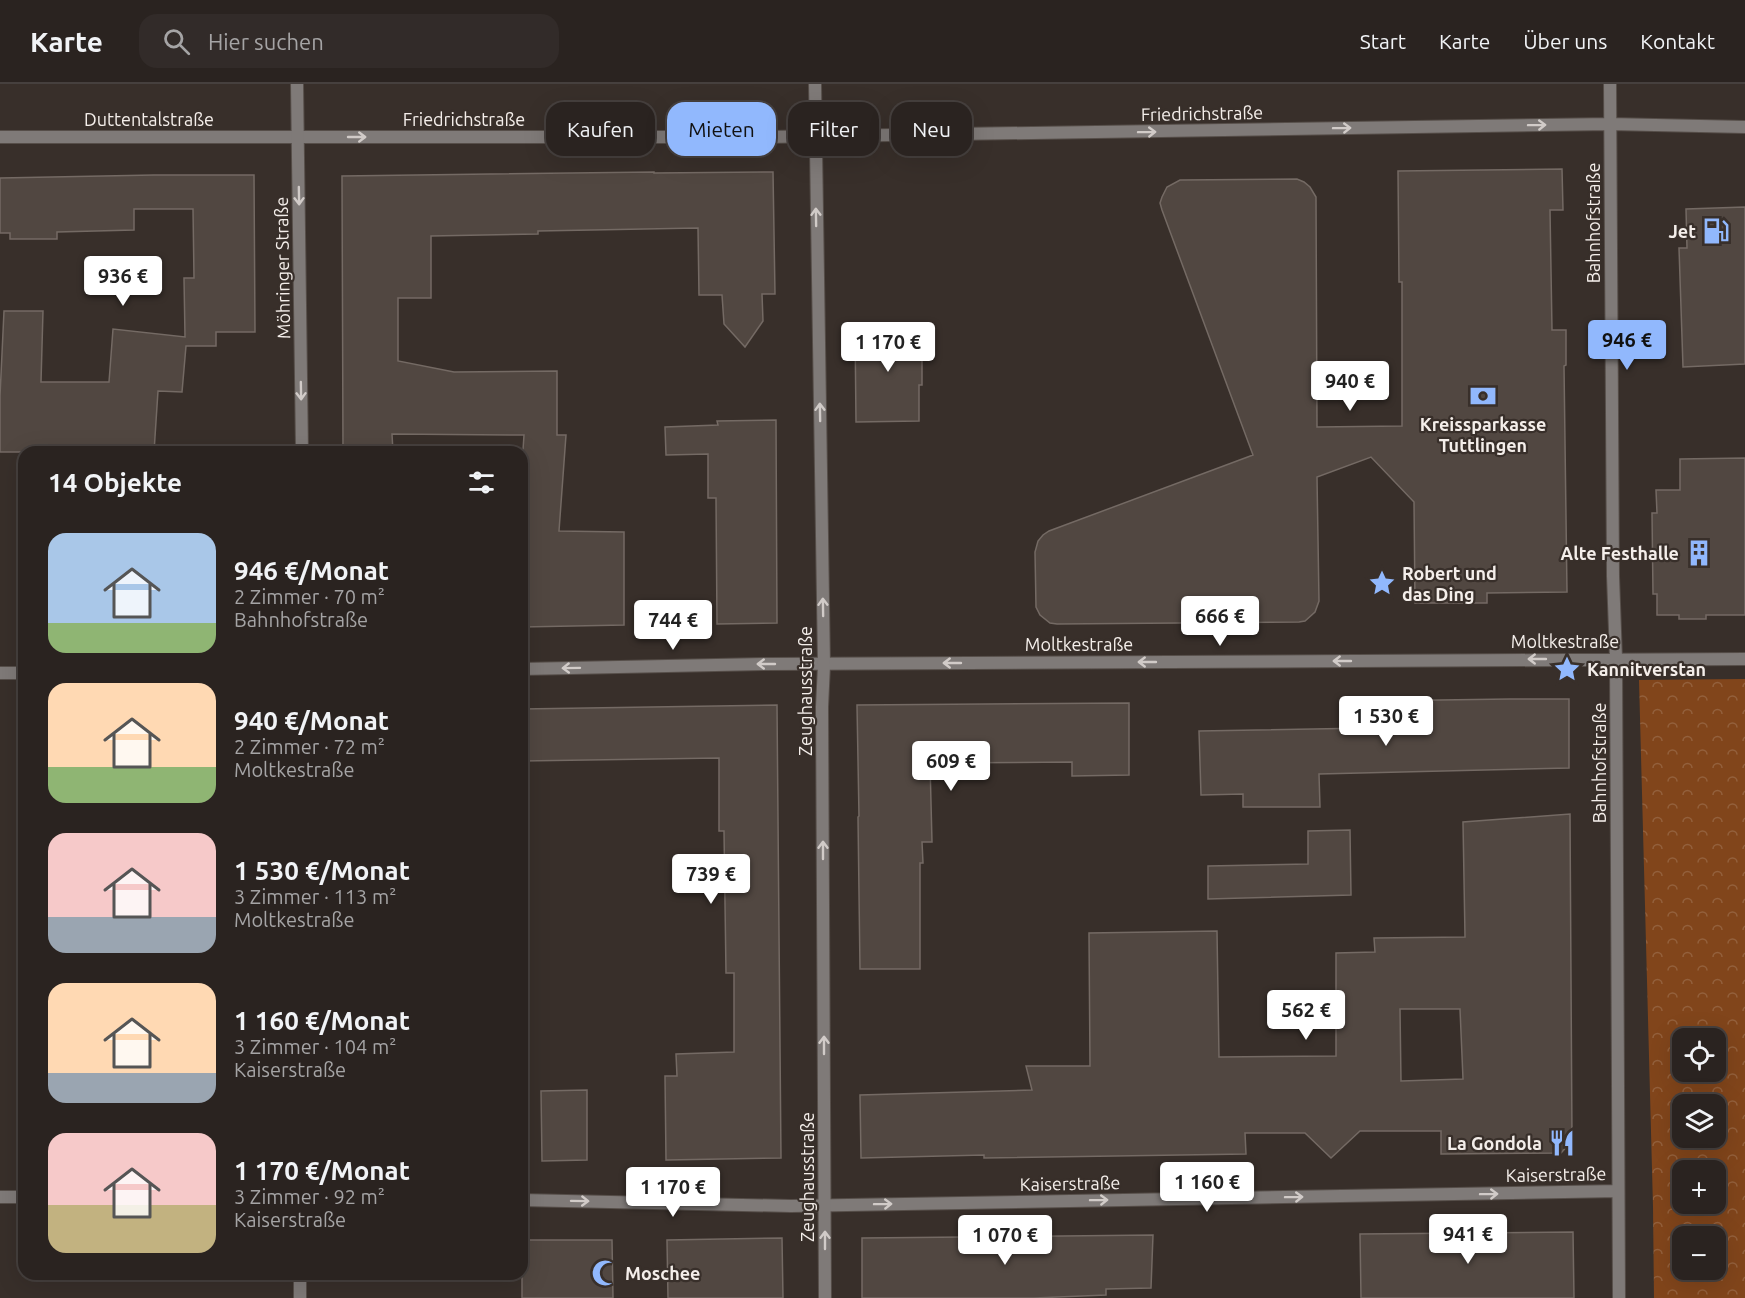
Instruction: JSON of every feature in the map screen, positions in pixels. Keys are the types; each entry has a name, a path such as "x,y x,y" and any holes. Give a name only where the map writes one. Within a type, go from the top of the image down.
{"street":[{"name":"Möhringer Straße","path":"297,84 302,446"},
{"name":"Zeughausstraße","path":"815,84 815,102"},
{"name":"Bahnhofstraße","path":"1610,84 1619,1298"},
{"name":"Friedrichstraße","path":"879,135 1610,124 1745,128"},
{"name":"Friedrichstraße","path":"299,137 788,136"},
{"name":"Duttentalstraße","path":"0,137 299,137"},
{"name":"Zeughausstraße","path":"815,156 824,665 822,719 825,1298"},
{"name":"Moltkestraße","path":"528,669 768,664 1745,659"},
{"path":"0,673 18,673"},
{"name":"Kaiserstraße","path":"528,1200 791,1206 1618,1191"},
{"path":"0,1197 18,1197"},
{"path":"300,1280 300,1298"}],"green space":[{"path":"1745,679 1745,1298 1654,1298 1639,680"}],"building":[{"path":"1562,169 1563,210 1550,210 1552,330 1566,330 1566,365 1564,366 1567,592 1487,593 1487,603 1415,603 1414,502 1371,457 1317,477 1319,601 1315,612 1305,621 1057,624 1050,623 1040,615 1036,607 1035,552 1038,541 1043,535 1253,455 1162,210 1160,203 1167,187 1180,180 1297,179 1310,187 1316,197 1317,427 1402,426 1402,282 1399,282 1398,171"},
{"path":"773,172 775,294 762,294 763,321 745,347 724,324 722,295 699,295 698,228 431,236 431,298 398,298 398,361 454,372 557,371 557,435 566,435 559,531 624,532 624,625 528,627 528,446 523,446 524,435 392,434 393,446 343,446 342,176"},
{"path":"254,175 255,332 216,332 216,346 186,346 182,392 158,391 154,446 18,446 18,452 0,452 4,311 43,311 41,382 109,382 113,329 185,337 184,278 194,278 193,209 134,209 134,230 57,232 57,239 10,239 10,233 0,233 0,178"},
{"path":"1745,207 1745,364 1683,367 1679,248 1687,248 1686,209"},
{"path":"922,326 922,385 919,385 919,421 856,422 855,327"},
{"path":"776,420 777,623 717,624 716,498 708,498 708,454 666,455 665,427 718,425 717,421"},
{"name":"Alte Festhalle","path":"1745,458 1745,615 1706,615 1706,619 1679,619 1679,615 1657,615 1657,594 1653,594 1652,513 1657,513 1656,490 1680,490 1680,459"},
{"path":"1569,699 1569,768 1319,774 1320,807 1243,807 1243,794 1201,795 1199,731 1369,728 1369,701"},
{"path":"1129,703 1129,775 1072,776 1072,762 930,763 932,842 922,842 923,863 920,863 920,969 860,969 857,705"},
{"path":"777,705 781,1158 666,1160 665,1076 677,1076 676,1054 734,1052 734,973 726,973 724,831 719,831 719,758 528,761 528,709"},
{"path":"1570,814 1572,1141 1561,1153 1441,1154 1441,1131 1360,1131 1331,1158 1305,1133 1245,1133 1246,1154 861,1158 860,1095 1032,1090 1026,1066 1090,1066 1089,933 1217,931 1219,1057 1336,1056 1336,953 1375,952 1374,938 1465,937 1463,822","holes":["1400,1009 1460,1009 1463,1079 1401,1081"]},
{"path":"1350,830 1351,895 1208,899 1208,866 1308,864 1308,831"},
{"path":"587,1090 587,1160 542,1161 541,1091"},
{"path":"1573,1232 1574,1298 1361,1298 1360,1234"},
{"path":"1153,1235 1151,1288 1106,1289 1106,1295 1034,1298 862,1298 862,1238"},
{"path":"782,1238 783,1298 668,1298 667,1240"},
{"path":"528,1240 612,1240 613,1298 522,1298 522,1280 528,1280"}],"place":[{"name":"Jet","path":"1716,231"},
{"name":"Kreissparkasse Tuttlingen","path":"1483,396"},
{"name":"Alte Festhalle","path":"1699,553"},
{"name":"Robert und das Ding","path":"1382,583"},
{"name":"Kannitverstan","path":"1567,669"},
{"name":"La Gondola","path":"1562,1143"},
{"name":"Moschee","path":"605,1273"}]}
